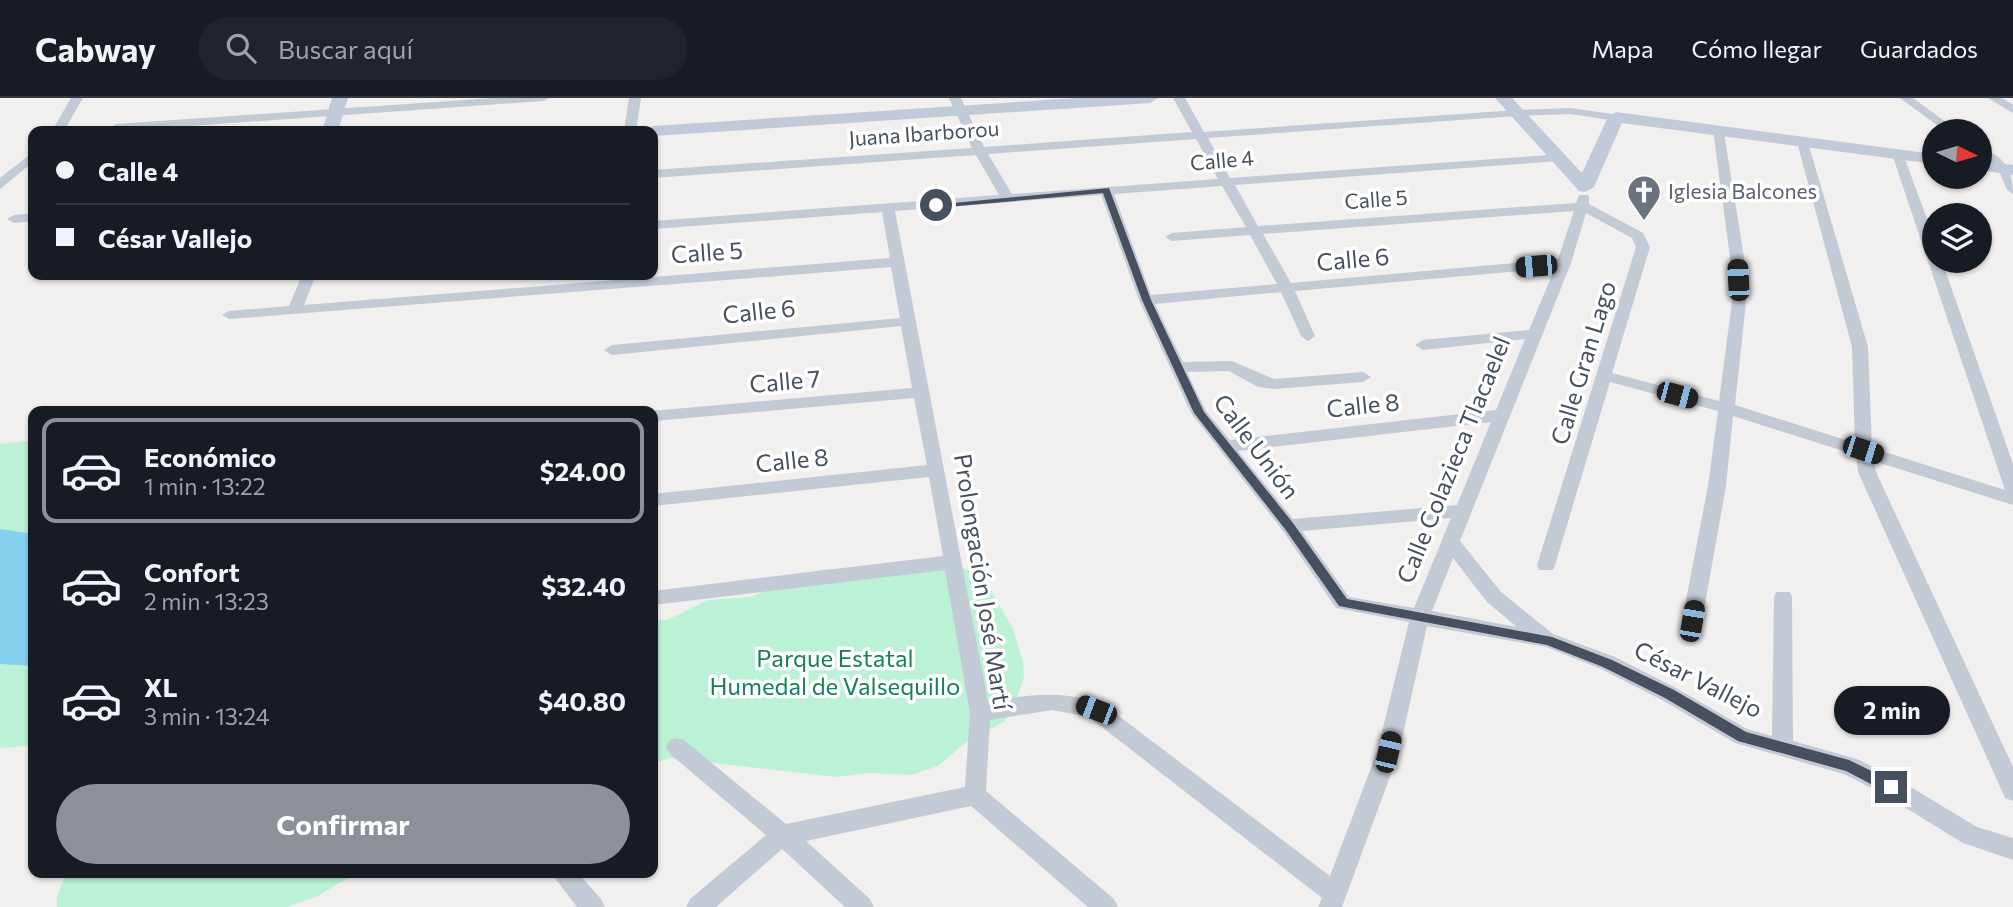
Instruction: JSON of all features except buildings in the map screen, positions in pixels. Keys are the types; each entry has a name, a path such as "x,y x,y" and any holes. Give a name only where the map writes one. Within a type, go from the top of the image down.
{"street":[{"path":"61,126 77,98"},
{"path":"135,126 337,105 543,98"},
{"path":"631,126 635,98"},
{"path":"658,131 957,104 1150,98"},
{"path":"1179,98 1199,138 1287,289 1308,336"},
{"path":"1503,98 1585,187"},
{"path":"1906,98 1935,119"},
{"path":"1994,98 2013,110"},
{"path":"957,104 1008,199"},
{"path":"331,126 337,105"},
{"name":"Juana Ibarborou","path":"658,174 1199,138 1517,113 1570,111 1616,117"},
{"path":"1616,117 1922,157"},
{"name":"Calle Colazieca Tlacaelel","path":"1333,901 1388,752 1419,619 1564,263 1583,206 1585,187 1616,117"},
{"path":"1692,621 1717,486 1739,302 1737,257 1719,130"},
{"path":"1803,142 1860,347 1863,450 1875,493 2013,791"},
{"path":"1898,154 1922,224"},
{"name":"Calle 4","path":"658,225 1559,157"},
{"path":"1992,159 2008,169 2013,190"},
{"path":"0,185 28,160"},
{"name":"Calle Unión","path":"1106,190 1146,300 1199,413 1228,446 1289,526 1343,603"},
{"name":"Calle 5","path":"1172,237 1583,206"},
{"name":"Calle Gran Lago","path":"1546,565 1643,241 1583,206"},
{"name":"Prolongación José Martí","path":"888,209 980,713 975,795"},
{"path":"14,219 28,218"},
{"name":"Calle 5","path":"658,276 897,262"},
{"name":"Calle 6","path":"1146,300 1564,263"},
{"path":"1939,273 2013,489"},
{"path":"295,310 307,280"},
{"name":"Calle 5","path":"229,315 604,280"},
{"name":"Calle 6","path":"612,350 910,321"},
{"path":"1423,345 1533,334"},
{"path":"1176,367 1232,366 1264,383 1275,384 1363,377"},
{"path":"1603,375 1726,408 2013,499"},
{"name":"Calle 7","path":"658,416 904,395 920,391"},
{"name":"Calle 8","path":"1228,446 1503,415"},
{"name":"Calle 8","path":"658,499 937,470"},
{"path":"1289,526 1461,511"},
{"path":"1450,541 1494,597 1548,640"},
{"path":"658,597 953,562"},
{"path":"1782,747 1783,597"},
{"name":"César Vallejo","path":"1343,603 1419,619 1548,640 1608,663 1669,694 1742,737 1849,766 1891,787 1971,836 2013,849"},
{"path":"980,713 1047,700 1072,701 1096,710 1333,901"},
{"path":"677,747 823,869 862,907"},
{"path":"698,907 781,836 975,795 1106,907"},
{"path":"567,878 593,907"}],"green space":[{"path":"28,441 28,747 0,748 0,444"},
{"name":"Parque Estatal Humedal de Valsequillo","path":"946,564 970,570 987,583 1013,629 1023,662 1024,677 1014,707 1005,721 965,743 938,766 911,775 868,773 836,777 669,758 658,762 658,620 667,620 708,600 751,597 803,574 823,569 879,571"},
{"path":"64,878 348,878 318,896 287,907 57,907 57,896"}],"water":[{"path":"0,529 28,533 28,666 0,664"}],"place":[{"name":"Iglesia Balcones","path":"1644,222"}],"route":[{"path":"936,205 1106,190 1146,300 1199,413 1213,433 1228,446 1289,526 1343,603 1419,619 1548,640 1608,663 1669,694 1742,737 1849,766 1891,787"}]}
